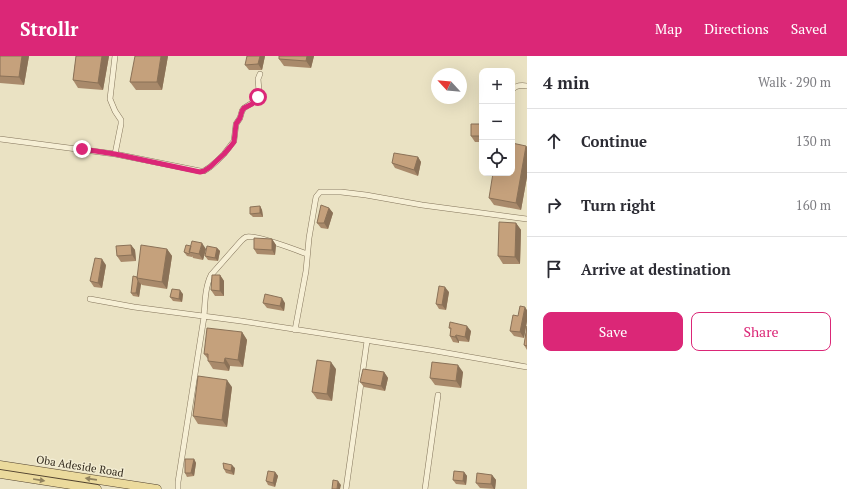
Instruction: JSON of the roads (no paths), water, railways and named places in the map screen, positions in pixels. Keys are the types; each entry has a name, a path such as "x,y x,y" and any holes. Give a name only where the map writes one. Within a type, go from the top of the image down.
{"main road":[{"name":"Oba Adeside Road","path":"0,465 76,484 158,489"},
{"path":"0,474 76,484 97,489"}],"street":[{"path":"115,56 110,99 121,124 115,154"},
{"path":"0,139 115,154 200,172 204,171 221,158 234,142 236,124 242,111 244,108 252,104 258,95 258,79 260,74"},
{"path":"515,87 519,85 527,86"},
{"path":"295,330 306,270 316,197 320,192 340,192 366,195 422,205 527,219"},
{"path":"178,489 207,290 211,275 247,237 274,242 307,254"},
{"path":"90,299 134,307 241,321 430,350 527,367"},
{"path":"346,489 367,341"},
{"path":"425,489 438,394"},
{"path":"174,489 178,482"}]}
